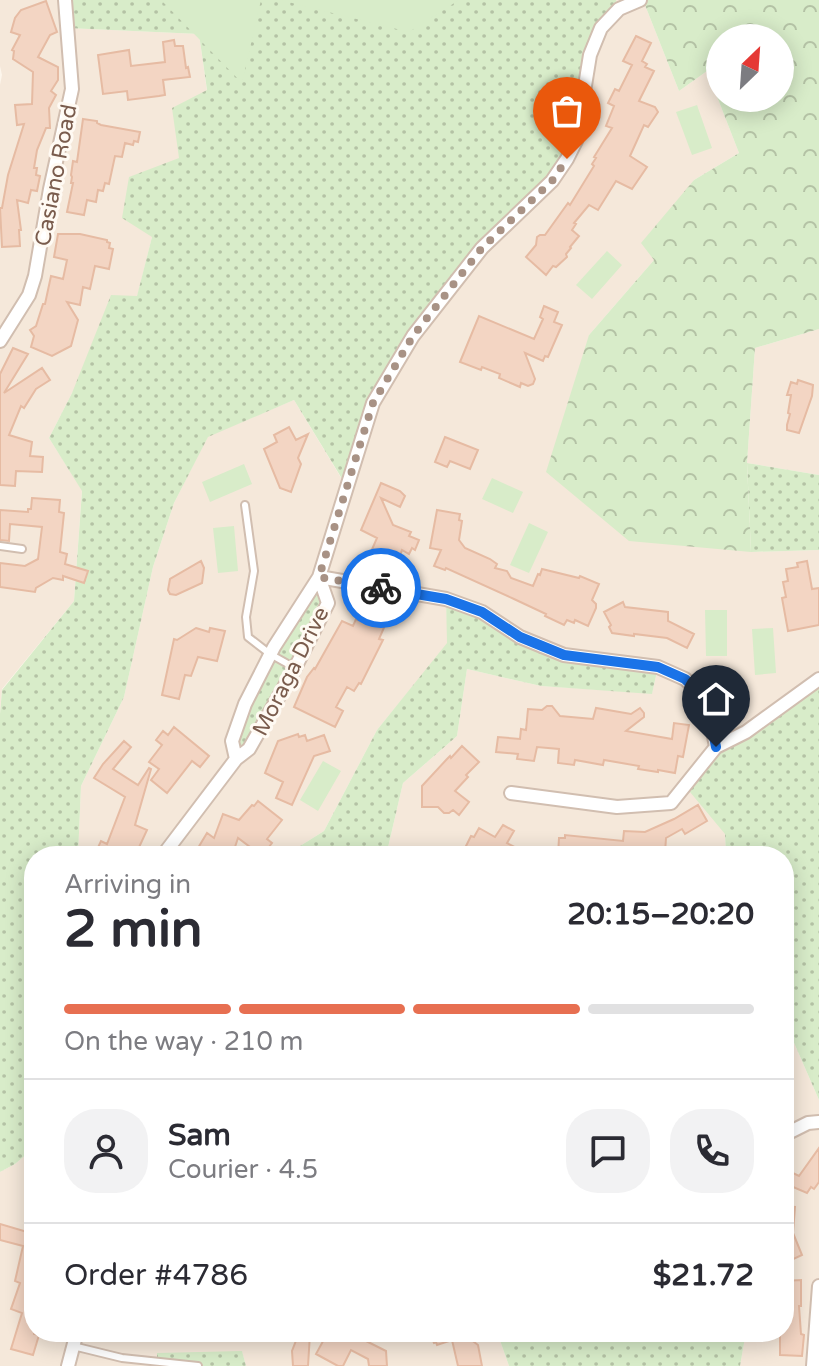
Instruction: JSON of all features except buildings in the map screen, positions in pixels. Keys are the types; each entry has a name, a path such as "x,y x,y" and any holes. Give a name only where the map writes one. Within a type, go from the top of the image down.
{"street":[{"name":"Casiano Road","path":"0,341 29,295 35,276 72,89 65,0"},
{"name":"Moraga Drive","path":"236,759 232,741 245,704 270,654 319,577 373,403 413,336 482,248 552,181 567,159 576,141 590,55 601,28 619,9 640,0"},
{"name":"Moraga Drive","path":"170,846 236,759 249,749 295,668 328,603 319,577"},
{"path":"319,577 446,599 482,612 520,637 564,655 658,667 685,679 702,695 709,710 716,747"},
{"path":"511,793 617,807 671,803 716,747 746,732 819,679"},
{"path":"794,1130 808,1123 819,1122"},
{"path":"813,1366 819,1286"},
{"path":"68,1366 74,1342"}],"lane":[{"path":"245,505 254,571 246,617 248,637 295,668"},
{"path":"0,546 22,549"},
{"path":"73,1346 122,1358 198,1366"}],"shaded area":[{"path":"0,0 65,0 68,28 199,34 207,91 179,158 152,237 137,297 72,393 49,438 82,490 74,601 2,689 0,713 2,75"},
{"path":"616,0 643,0 679,91 706,72 706,112 723,112 739,153 694,180 654,260 589,335 751,552 819,550 819,679 725,834 726,846 388,846 403,783 457,736 467,669 541,686 652,693 658,668 564,655 446,600 448,643 377,730 324,831 300,846 78,846 81,786 124,697 153,567 174,503 208,436 294,400 346,486 373,403 619,10"},
{"path":"819,329 819,475 747,463 755,348"},
{"path":"794,1043 819,1100 819,1366 740,1366 744,1342 794,1342"},
{"path":"24,1156 24,1342 501,1342 509,1366 246,1366 242,1352 157,1354 157,1366 0,1366 0,1172"}],"green space":[{"path":"65,0 616,0 619,9 601,28 567,159 482,248 373,403 347,487 294,400 208,437 174,503 153,567 124,697 81,786 78,846 24,846 24,1156 0,1172 2,690 74,601 82,491 49,438 72,393 111,295 137,296 152,237 122,218 129,177 179,158 172,108 207,90 199,34 67,28"},
{"path":"161,0 261,0 242,83"},
{"path":"280,0 459,0 409,32"},
{"path":"643,0 819,0 819,329 755,348 747,463 751,552 629,541 546,472 589,335 654,260 641,243 694,180 739,153 723,112 794,112 794,24 706,24 706,72 679,91"},
{"path":"697,105 712,148 692,155 676,112"},
{"path":"607,251 622,265 592,299 576,285"},
{"path":"747,463 819,475 819,550 751,552"},
{"path":"244,464 252,484 210,502 202,482"},
{"path":"492,478 523,492 513,513 482,499"},
{"path":"529,523 548,532 529,573 510,565"},
{"path":"234,526 238,571 218,573 213,528"},
{"path":"319,577 328,603 295,668 236,759 232,741 245,704"},
{"path":"446,599 564,655 658,667 652,694 541,686 467,669 457,736 403,783 388,846 300,846 324,831 377,730 447,643"},
{"path":"705,610 727,610 727,656 706,656"},
{"path":"773,628 776,673 755,675 752,629"},
{"path":"819,679 819,1100 794,1043 794,846 726,846 725,834 685,786 716,747"},
{"path":"323,761 341,771 318,811 300,800"},
{"path":"501,1342 744,1342 740,1366 509,1366"},
{"path":"242,1351 246,1366 157,1366 157,1353"}],"way so far":[{"path":"381,588 319,577 373,403 413,336 482,248 552,181 567,159"}],"route":[{"path":"381,588 446,599 482,612 520,637 564,655 658,667 685,679 702,695 709,710 716,747"}]}
